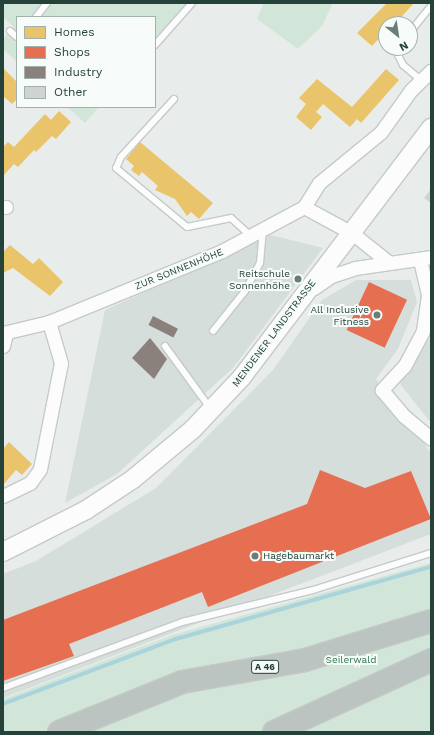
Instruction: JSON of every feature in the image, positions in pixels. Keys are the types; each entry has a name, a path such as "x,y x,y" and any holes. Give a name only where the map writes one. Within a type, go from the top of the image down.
{"highway":[{"name":"A 46","path":"59,732 182,682 305,660 431,621"},
{"path":"274,732 431,660"}],"main road":[{"name":"MENDENER LANDSTRASSE","path":"3,552 86,510 133,479 211,410 242,377 301,297 352,233 431,128"}],"street":[{"path":"387,261 352,233 304,207 319,183 381,132 421,80 431,71"},
{"name":"ZUR SONNENHÖHE","path":"5,333 49,322 222,251 264,227 304,207"},
{"path":"301,297 331,276 387,261 426,258 428,294 423,331 404,366 382,390 404,416 431,438"},
{"path":"3,496 30,483 40,469 60,364 49,322"},
{"path":"3,346 5,333"}],"lane":[{"path":"37,16 47,3"},
{"path":"156,44 192,3"},
{"path":"418,22 431,6"},
{"path":"10,32 16,35"},
{"path":"398,56 403,65 421,80"},
{"path":"174,99 121,157 116,168 187,226 231,218 250,235"},
{"path":"213,331 245,291 260,264 264,227"},
{"path":"165,346 211,410"},
{"path":"3,688 182,622 313,590 431,553"}],"shaded area":[{"path":"271,235 323,248 233,368 117,474 65,503 105,310"},
{"path":"356,280 411,280 417,302 398,349 376,379 431,453 431,534 3,698 3,574 36,561 156,488 273,370 322,300"},
{"path":"431,336 431,423 400,384"}],"green space":[{"path":"3,3 190,3 156,42 156,16 16,16 16,61 3,49 3,39 14,27 3,17"},
{"path":"264,3 333,3 322,26 298,49 257,19"},
{"path":"68,108 98,108 85,123"},
{"name":"Seilerwald","path":"431,563 431,732 3,732 3,699 172,635"}],"building: Homes":[{"path":"387,3 414,3 402,16 378,16 378,40 372,46 357,33"},
{"path":"3,68 16,81 16,100 12,104 3,96"},
{"path":"386,69 399,80 361,123 357,119 350,127 323,104 316,112 322,117 311,130 296,117 306,104 299,98 317,79 352,107"},
{"path":"59,111 71,122 56,139 52,136 36,152 34,150 18,167 14,164 3,176 3,147 8,142 14,147 45,114 51,120"},
{"path":"140,142 213,203 199,219 191,212 187,216 175,199 155,190 158,186 142,172 139,176 131,170 134,166 126,159"},
{"path":"10,245 33,264 39,258 63,282 50,296 13,268 3,273 3,252"},
{"path":"9,442 32,464 22,475 16,470 3,485 3,449"}],"building: Shops":[{"name":"All Inclusive Fitness","path":"369,282 407,300 385,348 347,330"},
{"name":"Hagebaumarkt","path":"320,470 365,488 411,471 431,519 208,607 202,592 69,644 74,656 3,681 3,620 307,504"}],"building: Industry":[{"path":"153,316 178,329 173,338 148,325"},
{"path":"150,338 167,359 154,379 132,358"}],"building: Other":[{"path":"431,189 431,203 424,198"}],"waterway":[{"path":"3,704 176,639 431,567"}],"place":[{"name":"Reitschule Sonnenhöhe","path":"298,279"},
{"name":"All Inclusive Fitness","path":"377,315"},
{"name":"Hagebaumarkt","path":"255,556"}]}
